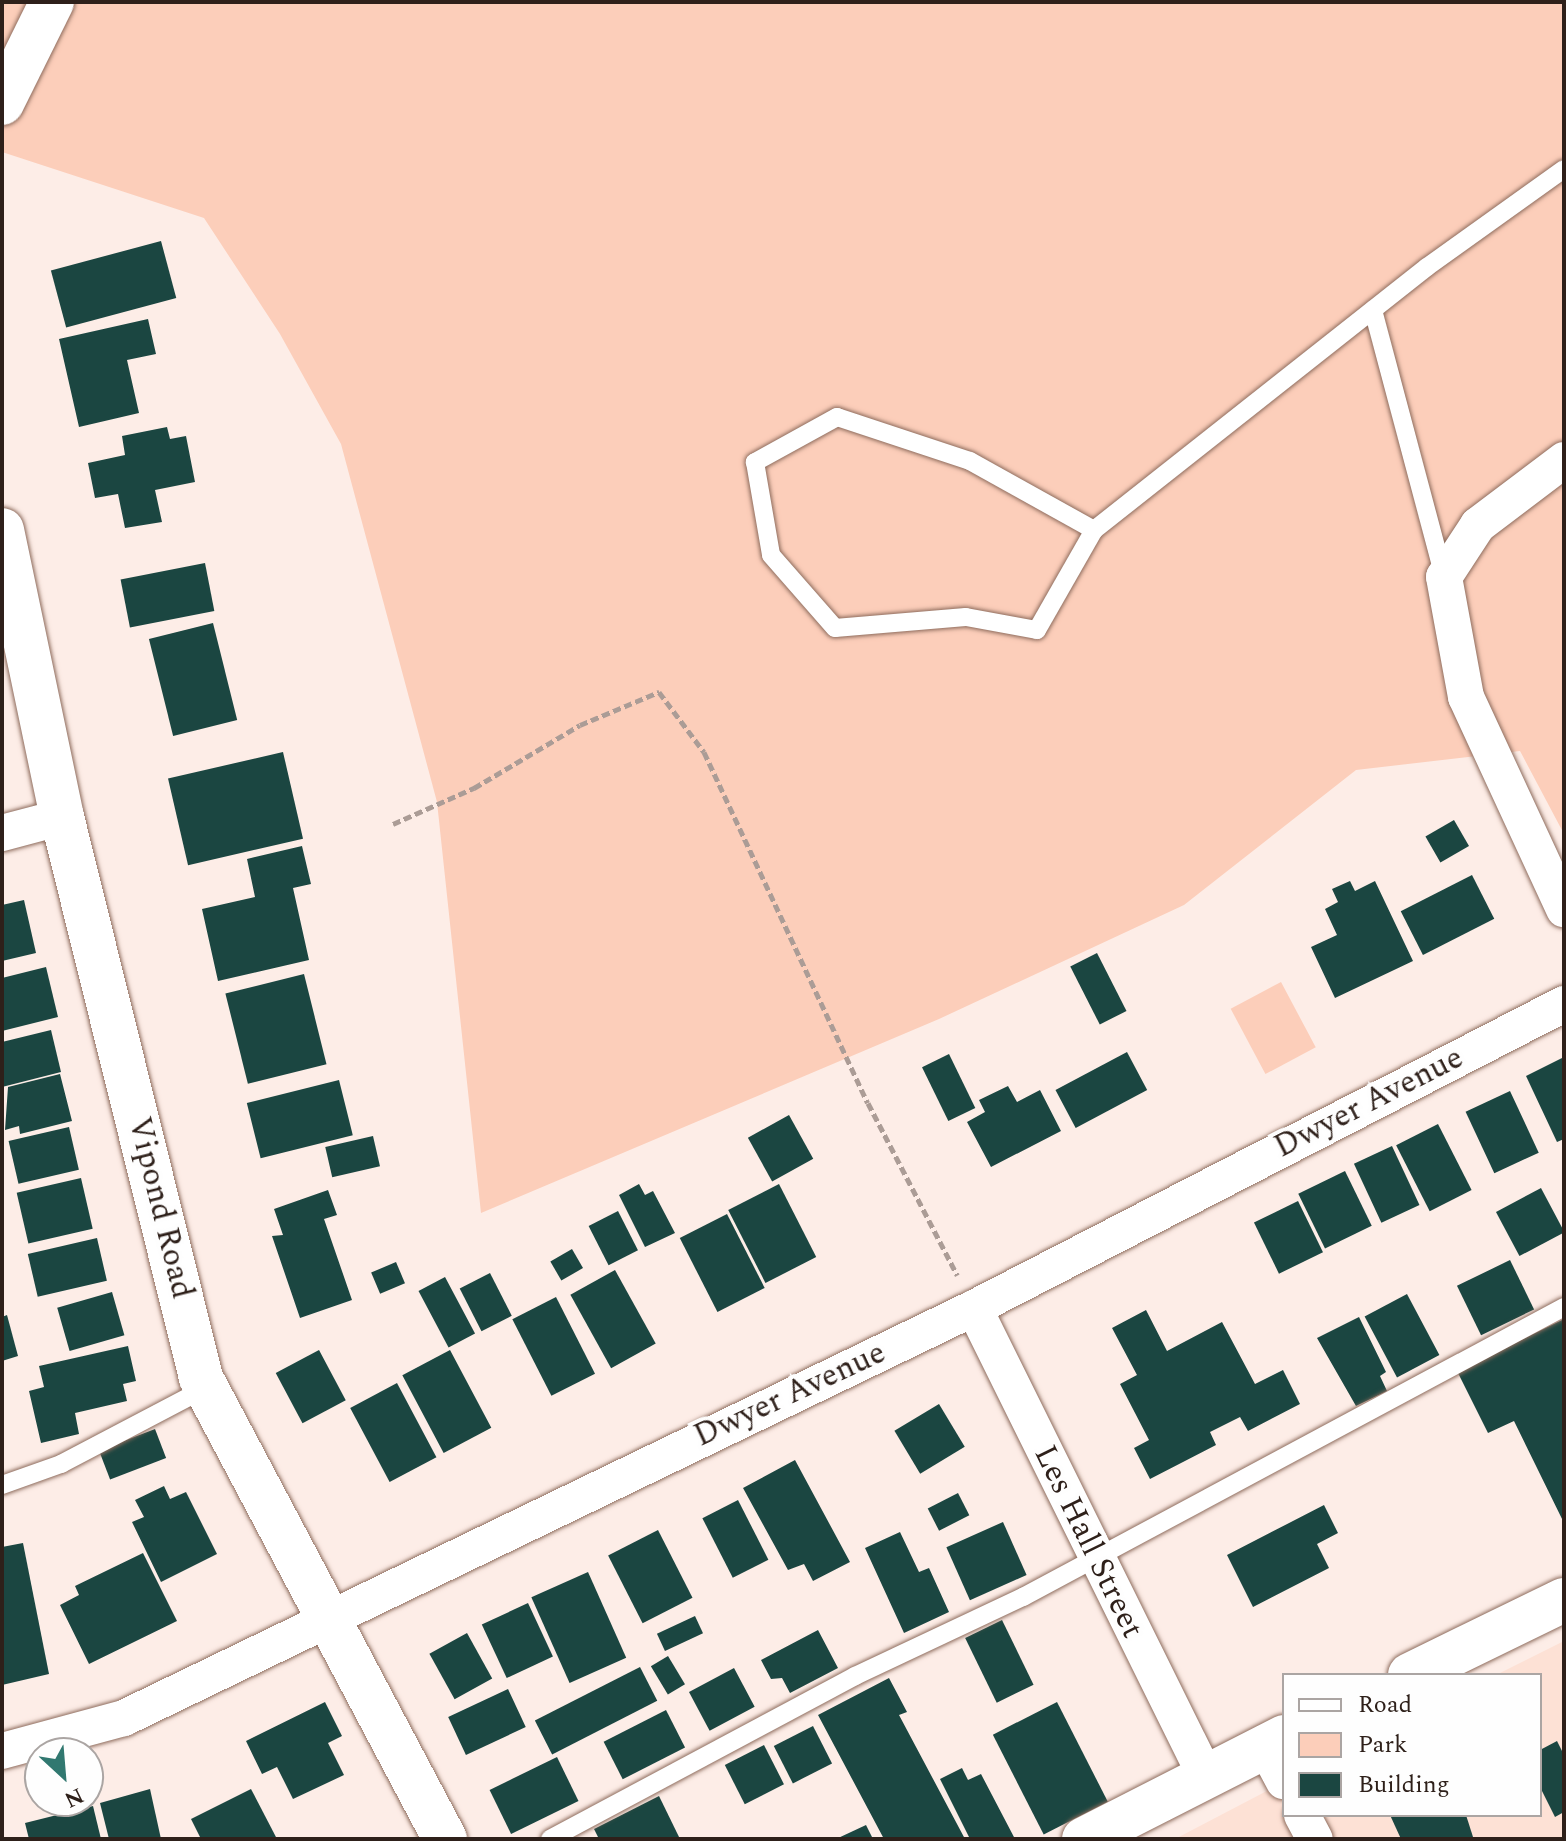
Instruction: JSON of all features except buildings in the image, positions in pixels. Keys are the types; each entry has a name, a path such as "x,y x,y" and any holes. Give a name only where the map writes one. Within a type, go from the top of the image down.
{"street":[{"path":"2,103 52,2"},
{"path":"1560,889 1466,697 1444,577 1478,525 1564,460"},
{"name":"Vipond Road","path":"2,530 9,602 206,1388 445,1839"},
{"path":"2,833 62,817"},
{"name":"Dwyer Avenue","path":"2,1751 124,1718 329,1615 974,1308 1564,1004"},
{"name":"Les Hall Street","path":"974,1308 1093,1556 1205,1775"},
{"path":"1414,1673 1564,1600"},
{"path":"1084,1839 1205,1775 1278,1754"},
{"path":"1303,1817 1315,1839"}],"lane":[{"path":"1094,530 970,461 837,417 755,462 771,555 835,628 966,617 1037,630 1094,530 1373,310 1564,169"},
{"path":"1373,310 1444,577"},
{"path":"550,1839 1564,1307"},
{"path":"2,1485 61,1464 206,1388"}],"path":[{"path":"393,824 474,788 580,725 659,692 704,752 868,1103 974,1308"}],"shaded area":[{"path":"1564,1641 1564,1839 1175,1839 1282,1783 1282,1817 1542,1817 1542,1673 1500,1673"}],"green space":[{"path":"2,2 1564,2 1564,834 1520,751 1356,770 1184,905 939,1019 481,1213 437,802 341,444 280,334 204,218 2,152"},
{"path":"1281,982 1316,1047 1265,1074 1231,1009"}]}
